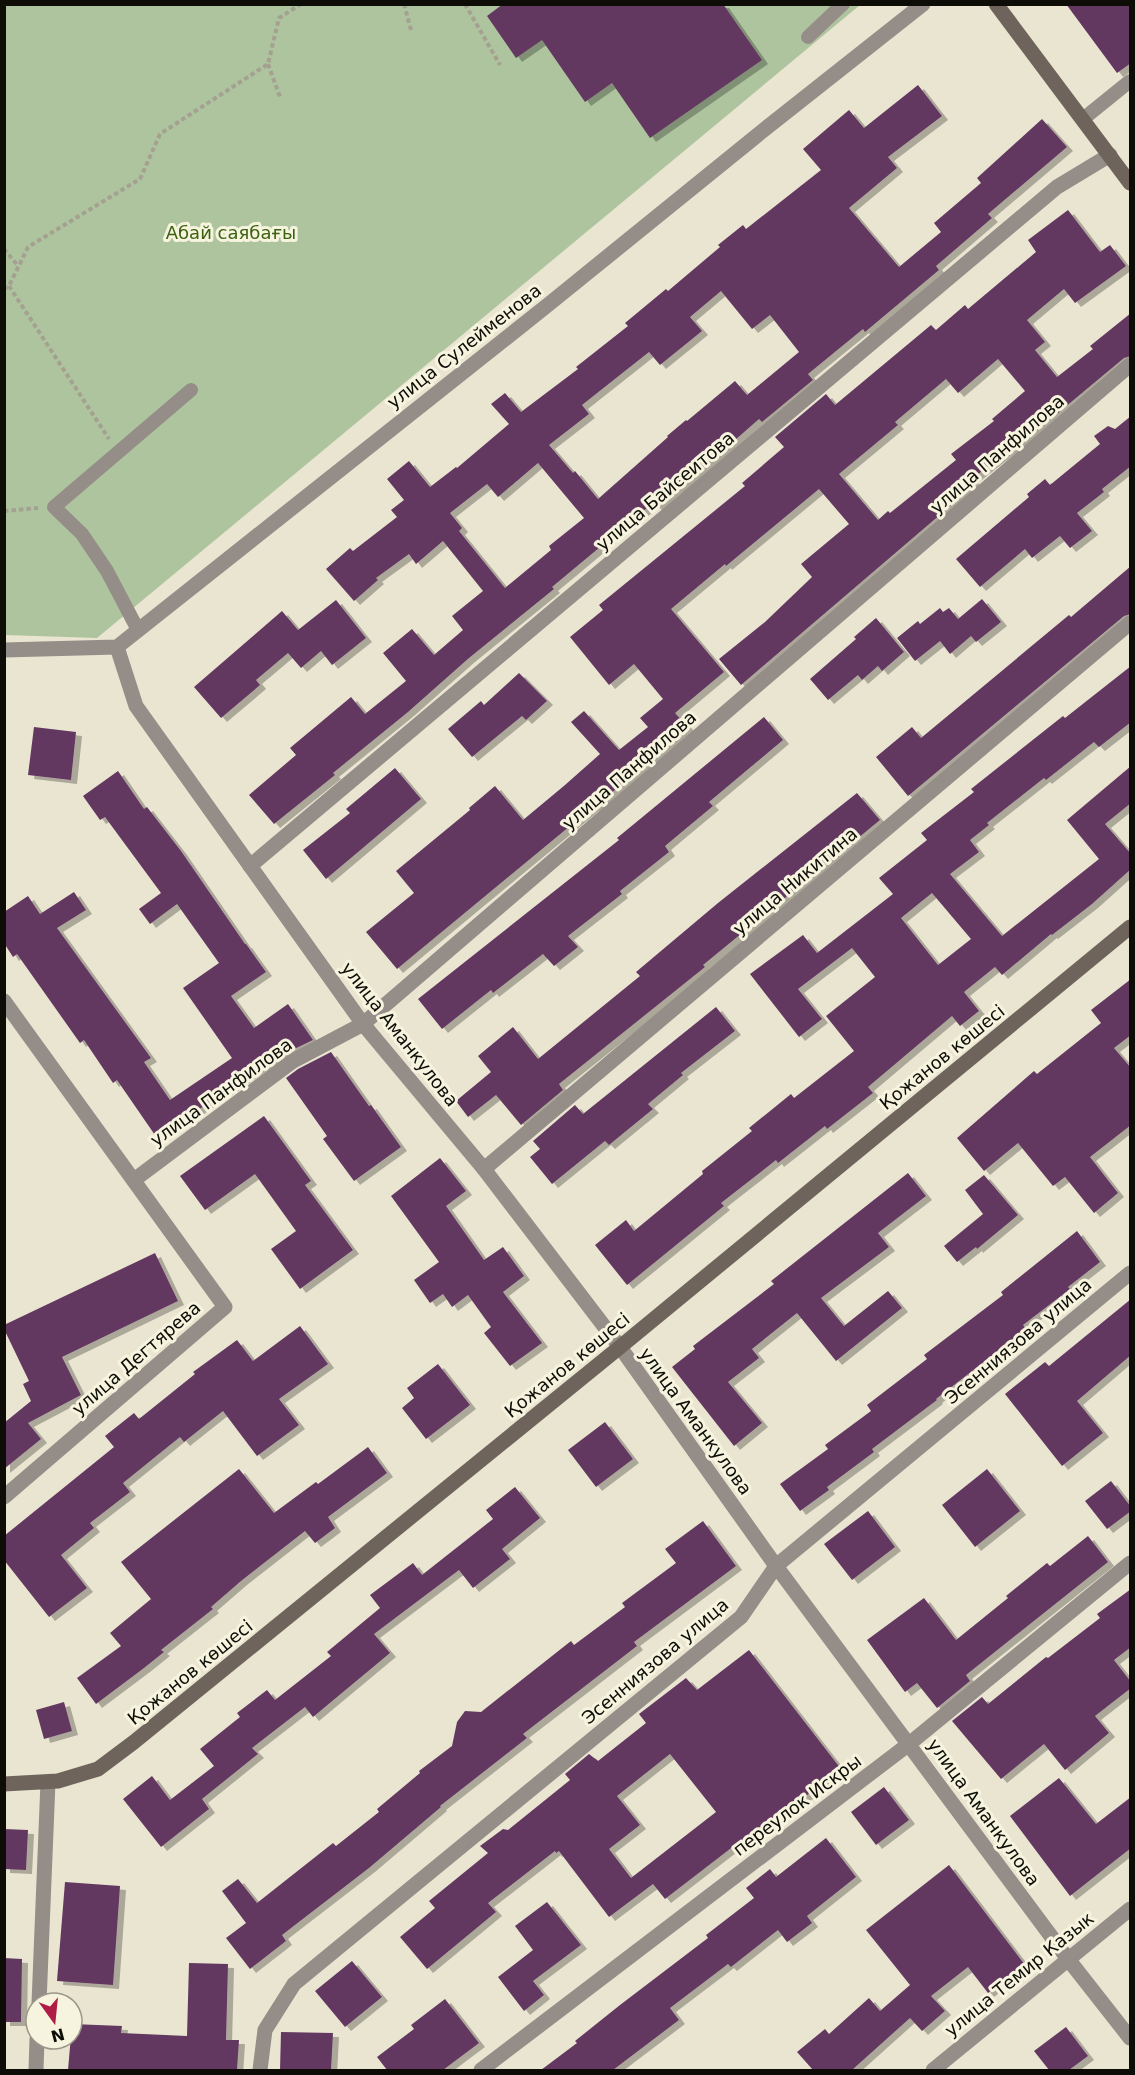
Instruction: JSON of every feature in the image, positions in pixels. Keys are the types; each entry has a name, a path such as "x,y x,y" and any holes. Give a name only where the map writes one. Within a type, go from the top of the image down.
{"main road":[{"path":"996,4 1131,183"},
{"name":"Қожанов көшесі","path":"4,1784 58,1781 98,1769 135,1742 1131,927"}],"street":[{"name":"улица Сулейменова","path":"117,647 923,4"},
{"name":"улица Байсеитова","path":"250,866 1057,187 1110,154"},
{"name":"улица Панфилова","path":"134,1180 293,1061 363,1024 1131,365"},
{"name":"улица Никитина","path":"484,1168 1131,623"},
{"name":"улица Аманкулова","path":"117,647 136,706 363,1024 484,1168 620,1347 776,1566 1068,1959 1131,2038"},
{"path":"4,650 117,647"},
{"name":"улица Дегтярева","path":"4,1000 225,1307 4,1497"},
{"name":"Эсенниязова улица","path":"260,2070 265,2030 294,1984 741,1617 776,1566 1131,1273"},
{"name":"переулок Искры","path":"481,2070 909,1744 1131,1563"},
{"path":"39,1991 48,1782"},
{"name":"улица Темир Казык","path":"933,2070 1131,1908"},
{"path":"36,2070 37,2051"}],"lane":[{"path":"808,37 843,4"},
{"path":"1083,119 1131,81"},
{"path":"138,630 107,571 82,534 54,507 190,390"}],"path":[{"path":"280,97 268,64 279,18 301,4"},
{"path":"404,4 411,30"},
{"path":"465,4 500,65"},
{"path":"118,453 7,288 28,247 140,179 160,134 268,64"},
{"path":"4,249 18,266"},
{"path":"4,511 54,507"}],"green space":[{"name":"Абай саябағы","path":"5,5 860,5 97,638 5,635"}],"building":[{"path":"503,4 723,4 762,60 650,138 612,83 585,102 542,40 516,58 487,16"},
{"path":"1066,4 1131,4 1131,63 1117,73"},
{"path":"918,85 942,116 888,157 897,168 849,208 899,267 941,232 934,223 981,183 977,178 1042,119 1067,147 988,214 992,218 936,266 939,270 865,332 863,329 808,374 813,380 762,422 759,419 678,490 677,488 656,506 653,503 552,587 554,589 333,773 335,775 274,824 249,795 296,755 290,748 351,697 365,714 406,681 383,653 412,629 434,655 463,630 452,616 483,591 443,541 416,564 409,554 376,578 378,580 354,601 326,569 350,548 353,551 397,517 391,510 404,500 387,479 409,461 430,487 457,468 509,424 491,404 505,393 521,412 578,369 576,367 628,326 625,323 666,289 668,291 720,247 718,245 743,225 746,229 821,170 803,149 849,110 864,128","holes":["721,291 752,329 770,315 799,352 747,395 735,381 667,436 598,499 549,445 589,414 582,405 649,352 660,365 702,331 690,317","538,463 584,518 549,546 551,550 505,588 459,531 462,528 450,513 487,484 498,497"]},
{"path":"1068,210 1100,252 1110,245 1126,266 1075,303 1064,289 1027,320 1045,342 1035,350 1057,377 1093,349 1090,346 1131,313 1131,356 1124,358 1016,448 1014,446 972,479 976,484 741,685 719,659 765,622 812,577 801,564 849,524 819,489 671,609 724,672 675,713 688,727 594,808 397,969 366,932 414,893 396,871 470,810 469,808 495,786 523,820 565,785 600,754 571,722 584,711 619,750 648,727 640,718 663,699 634,664 609,685 570,637 603,610 599,605 745,486 742,483 784,447 775,437 826,394 835,405 931,325 936,330 965,305 968,309 1036,252 1028,240","holes":["998,359 1025,391 992,419 994,421 951,454 956,460 878,520 839,474 898,425 895,422 946,379 958,393"]},
{"path":"1131,416 1131,466 1102,489 1104,492 1077,513 1092,531 1070,548 1060,536 1032,558 1025,549 980,587 956,559 1029,497 1027,494 1045,479 1050,485 1100,444 1094,436 1108,426 1115,429"},
{"path":"1131,566 1131,614 1124,616 908,796 876,757 912,727 921,738"},
{"path":"982,599 1001,622 976,642 971,636 950,654 940,641 915,661 897,638 918,621 920,624 940,608 943,612 949,608 958,619"},
{"path":"336,600 366,638 332,665 321,651 301,668 288,653 256,680 260,685 221,718 194,687 282,611 298,630"},
{"path":"876,618 904,652 882,671 878,666 862,680 858,675 828,700 810,679 856,639 854,637"},
{"path":"1131,666 1131,722 1099,747 1094,742 987,823 989,825 970,840 979,852 950,874 1002,936 1099,859 1067,820 1131,766 1131,803 1105,824 1131,854 1131,869 1092,904 1051,934 1002,975 995,967 964,992 979,1011 960,1026 952,1016 868,1087 873,1093 827,1129 825,1126 778,1163 776,1160 721,1203 724,1206 627,1285 595,1245 626,1220 634,1231 703,1174 702,1171 752,1131 749,1128 791,1094 794,1098 854,1051 826,1016 875,977 852,948 798,989 822,1019 799,1037 750,974 803,935 817,953 893,894 879,878 927,840 921,833 974,792 971,789 1063,716 1065,718","holes":["932,893 971,939 938,965 901,918"]},
{"path":"519,673 547,701 526,720 522,716 472,757 448,729 481,701 484,705"},
{"path":"764,717 783,740 709,802 713,806 665,846 669,852 620,891 622,894 568,936 578,947 554,966 543,954 493,993 491,990 442,1029 418,999 619,840 617,838"},
{"path":"34,727 76,732 71,780 28,775"},
{"path":"395,768 421,799 326,879 303,850 350,813 346,809"},
{"path":"118,771 144,809 147,807 181,851 266,972 231,996 254,1028 288,1004 313,1040 288,1052 275,1062 273,1059 157,1138 117,1080 113,1083 84,1040 80,1043 17,954 13,957 4,943 4,912 28,896 40,914 74,892 86,910 57,928 151,1058 144,1062 170,1100 232,1058 183,988 219,963 177,904 150,924 139,909 161,893 105,817 100,820 83,796"},
{"path":"857,793 880,820 703,965 705,967 559,1084 563,1090 521,1125 496,1095 468,1117 456,1101 491,1072 478,1056 513,1027 538,1059 640,976 636,972 718,903"},
{"path":"1131,979 1131,1035 1114,1048 1131,1068 1131,1125 1090,1157 1118,1193 1094,1213 1065,1177 1053,1186 1018,1143 984,1171 957,1138 1034,1071 1037,1074 1101,1023 1091,1010"},
{"path":"716,1007 735,1031 681,1073 683,1075 648,1104 653,1109 609,1145 605,1141 552,1184 530,1157 540,1149 533,1141 575,1105 583,1114"},
{"path":"331,1052 401,1147 354,1181 323,1139 327,1136 286,1078"},
{"path":"264,1116 311,1181 305,1185 353,1250 300,1289 271,1249 296,1231 255,1174 205,1210 180,1176"},
{"path":"440,1158 466,1191 446,1206 484,1260 503,1247 524,1276 503,1292 542,1343 510,1366 484,1333 491,1327 468,1295 452,1307 443,1294 430,1303 414,1280 439,1262 391,1196"},
{"path":"908,1173 926,1196 878,1233 889,1247 821,1298 844,1326 888,1291 902,1308 836,1361 797,1313 752,1349 759,1358 728,1382 762,1423 734,1446 672,1367 695,1349 693,1346 774,1284 771,1281"},
{"path":"984,1175 1018,1215 977,1249 976,1247 957,1262 944,1246 983,1214 965,1190"},
{"path":"1077,1231 1100,1262 1068,1287 1070,1289 1023,1325 1026,1329 872,1449 874,1452 827,1487 829,1490 800,1511 780,1484 828,1449 825,1445 871,1411 867,1405 927,1359 924,1355 1003,1295 1001,1292"},
{"path":"155,1253 178,1301 62,1357 81,1395 28,1423 41,1439 4,1469 4,1423 31,1401 23,1384 29,1381 4,1325"},
{"path":"1131,1299 1131,1355 1077,1401 1103,1433 1062,1466 1005,1394 1045,1362 1049,1366"},
{"path":"300,1326 328,1364 279,1399 299,1425 257,1456 223,1411 184,1442 180,1437 123,1483 130,1492 90,1523 94,1528 61,1555 87,1588 49,1617 4,1560 4,1536 114,1447 105,1436 134,1413 139,1419 195,1374 193,1372 237,1340 253,1361"},
{"path":"438,1364 470,1405 426,1439 402,1408 414,1398 407,1388"},
{"path":"605,1422 633,1459 596,1487 568,1450"},
{"path":"368,1447 387,1473 328,1517 335,1528 315,1543 305,1531 241,1581 211,1607 213,1609 161,1650 164,1652 96,1704 77,1678 121,1646 110,1633 151,1599 121,1562 239,1469 274,1513"},
{"path":"987,1469 1020,1511 975,1547 942,1505"},
{"path":"1111,1481 1131,1507 1131,1511 1107,1529 1085,1501"},
{"path":"515,1487 540,1518 502,1549 510,1559 473,1588 459,1570 374,1634 390,1653 313,1717 305,1707 252,1748 258,1754 202,1799 209,1809 161,1847 123,1799 152,1776 170,1800 214,1766 200,1749 240,1717 237,1713 267,1690 275,1700 331,1656 327,1652 380,1608 370,1595 413,1563 422,1575 493,1519 486,1510"},
{"path":"868,1511 895,1547 852,1580 824,1544"},
{"path":"703,1521 736,1566 634,1642 637,1646 523,1734 527,1738 440,1806 369,1868 282,1935 286,1941 250,1969 226,1938 246,1923 222,1891 238,1879 257,1903 333,1843 336,1846 379,1812 377,1809 420,1773 419,1771 452,1746 457,1722 465,1711 481,1712 571,1641 574,1645 625,1607 622,1603 676,1563 665,1549"},
{"path":"1088,1536 1108,1562 966,1675 970,1681 937,1708 917,1683 905,1692 867,1640 924,1598 956,1640 1047,1563 1050,1566"},
{"path":"1131,1589 1131,1647 1114,1660 1131,1682 1131,1688 1095,1716 1109,1733 1065,1770 1044,1744 1001,1779 952,1721 982,1697 988,1704 1046,1657 1048,1658 1100,1618 1097,1614"},
{"path":"749,1650 841,1769 742,1845 739,1842 665,1899 653,1884 609,1917 559,1851 556,1853 555,1851 488,1903 496,1912 427,1969 400,1937 435,1908 429,1901 488,1853 480,1846 503,1829 508,1830 570,1780 565,1774 589,1754 598,1761 646,1723 639,1714 686,1678 697,1690","holes":["670,1754 716,1812 631,1878 609,1849 640,1825 617,1796"]},
{"path":"64,1702 72,1731 44,1739 36,1710"},
{"path":"1059,1778 1096,1824 1131,1797 1131,1848 1070,1896 1010,1816"},
{"path":"884,1787 909,1820 876,1845 851,1812"},
{"path":"4,1829 28,1830 26,1870 4,1869"},
{"path":"826,1838 856,1877 807,1916 812,1923 787,1942 778,1930 731,1967 728,1964 670,2008 679,2020 613,2070 541,2070 577,2043 575,2041 620,2005 708,1938 706,1935 754,1898 746,1888 770,1869 776,1877"},
{"path":"949,1865 1025,1965 988,1993 968,1967 931,1996 945,2011 922,2031 910,2018 852,2070 813,2070 797,2052 825,2029 829,2034 869,1998 880,2011 910,1985 866,1930"},
{"path":"65,1882 120,1886 113,1985 57,1981"},
{"path":"547,1902 581,1945 533,1981 544,1995 524,2011 498,1977 533,1950 515,1926"},
{"path":"4,1958 22,1959 21,2022 4,2022"},
{"path":"352,1961 382,1997 345,2027 315,1991"},
{"path":"189,1963 228,1964 226,2040 239,2040 237,2070 68,2070 70,2051 84,2051 84,2024 122,2026 121,2033 187,2036"},
{"path":"445,1999 479,2043 443,2070 387,2070 377,2057 414,2029 411,2025"},
{"path":"1066,2027 1088,2056 1069,2070 1049,2070 1034,2051"},
{"path":"281,2032 333,2033 331,2070 280,2070"}]}
